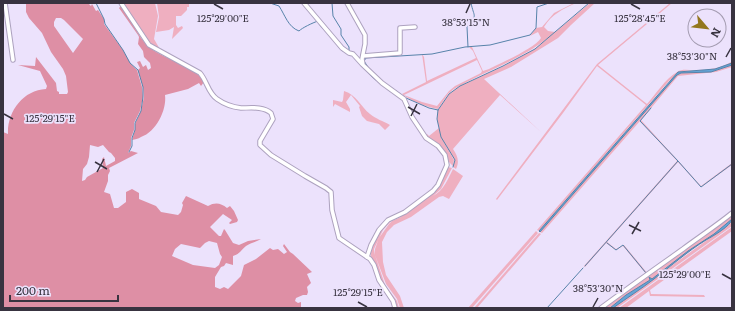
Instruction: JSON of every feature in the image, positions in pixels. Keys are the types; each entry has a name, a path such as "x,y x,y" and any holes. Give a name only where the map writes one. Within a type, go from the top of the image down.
{"street":[{"path":"5,3 13,60"},
{"path":"121,3 149,45 200,73 214,97 218,100 231,106 265,109 271,112 273,119 260,141 260,145 271,155 331,192 332,210 340,238 367,257 374,265 379,280 395,308"},
{"path":"304,3 342,48 353,54 382,83 404,99 412,117 426,138 438,146 448,165 438,185 433,191 405,212 388,220 379,230 371,245 367,257"},
{"path":"347,3 365,35 366,44 363,56 363,65"},
{"path":"363,56 400,53 400,28 415,27"},
{"path":"600,308 643,279 688,245 715,228 732,213"}],"shaded area":[{"path":"26,3 88,3 91,6 92,4 96,11 98,10 104,19 104,24 123,50 130,63 137,70 143,97 140,111 134,123 131,146 128,153 131,151 138,153 109,168 110,171 108,181 104,192 110,194 114,208 118,208 126,202 126,192 132,189 139,193 139,199 156,206 161,212 178,215 181,212 183,205 182,203 186,196 208,206 220,204 227,208 230,206 238,220 237,222 230,224 229,223 232,220 223,214 210,227 219,236 221,236 224,229 233,243 239,245 248,241 261,239 248,245 233,256 233,265 226,263 221,267 215,277 215,287 220,289 224,287 228,289 241,276 244,265 256,259 270,248 273,250 278,249 284,254 287,252 283,246 284,244 290,252 312,272 307,274 311,283 307,287 307,295 296,298 295,301 298,303 301,302 301,307 305,308 3,308 3,132 8,134 10,118 18,104 30,93 46,89 47,86 40,71 18,65 35,66 36,57 56,83 59,94 67,94 68,92 66,76 63,69 51,52 42,33 29,18 26,12","holes":["56,18 61,18 64,20 83,39 73,53 54,26","90,145 98,147 103,145 115,158 115,161 106,166 104,157 102,159 103,168 82,181 83,169 87,164","209,241 217,243 222,257 219,265 215,268 193,265 172,256 175,249 181,244 200,248"]},
{"path":"122,3 155,3 158,16 154,39 161,51 148,43"},
{"path":"157,3 189,3 189,7 187,7 187,10 181,16 176,16 176,25 178,28 182,26 183,28 172,39 174,27 169,30 156,32 159,17"},
{"path":"576,3 558,12 547,22 544,27 548,31 555,32 519,57 454,89 448,94 438,109 419,103 402,94 426,82 422,54 424,57 427,81 476,58 473,51 469,47 472,47 483,71 517,55 538,42 541,38 538,32 530,36 536,28 542,27 554,13","holes":["477,60 482,71 481,73 455,86 437,106 404,95"]},
{"path":"590,3 595,3 558,38 511,67 484,79 542,133 500,95 453,149 458,161 456,169 453,167 455,160 441,137 437,119 438,110 449,94 460,86 504,66 535,49"},
{"path":"670,3 672,3 598,65 647,104 665,83 677,72 682,70 695,70 682,71 669,81 539,231 537,230 646,105 597,66 497,200 496,199 597,64"},
{"path":"121,6 141,38 149,47 163,56 193,70 204,82 201,86 199,83 188,89 165,95 162,114 156,125 146,134 132,140 135,124 141,111 144,97 138,70 140,68 137,62 140,61 143,67 146,65 148,70 151,68 150,63 144,57 143,51 138,44 139,37 119,8"},
{"path":"732,61 732,63 715,69 707,69 723,66"},
{"path":"732,65 732,67 716,72 678,76 641,120 701,186 732,163 732,165 701,187 678,162 607,242 616,249 624,245 648,274 647,275 623,246 616,250 606,243 585,267 584,266 677,161 640,121 542,233 540,232 677,75 681,73 711,72"},
{"path":"344,91 352,95 372,116 390,125 385,130 379,124 367,121 362,116 360,106 351,95 346,102 350,112 335,104 333,107 333,100 342,102"},
{"path":"439,128 441,137 454,160 453,166 448,161 446,156 426,135 427,134 429,136"},
{"path":"448,167 452,168 441,189 433,196 437,194 443,187 453,169 463,176 449,199 443,196 439,197 411,217 394,225 387,232 382,242 383,262 386,275 400,296 404,308 400,308 397,299 386,284 375,255 385,285 397,301 399,308 397,308 390,297 374,268 371,249 382,230 389,222 396,216 429,196 439,187","holes":["403,216 392,221 380,237 383,230 392,220"]},
{"path":"732,214 732,219 714,234 688,251 652,279 649,278 650,280 626,295 610,308 604,308 715,228"},
{"path":"732,222 732,226 617,308 613,308"},
{"path":"732,227 732,231 650,290 651,294 704,295 705,297 650,296 649,291 626,308 619,308"},
{"path":"536,231 538,233 472,308 468,308"},
{"path":"539,233 541,234 477,308 474,308"}],"water":[{"path":"732,63 732,65 711,72 681,73 677,75 540,232 539,231 678,72 715,69"},
{"path":"732,219 731,222 721,231 693,249 639,290 613,308 610,308 626,295 650,280 649,277 652,279"}],"waterway":[{"path":"96,3 105,24 130,63 138,70 143,87 141,111 135,123 132,146 129,152"},
{"path":"270,3 279,6 289,24 299,31 302,28 318,21"},
{"path":"332,3 333,16 341,29 341,35 349,47 349,52"},
{"path":"468,47 467,27 474,18 471,3"},
{"path":"368,67 364,61 366,58 432,54 465,47 490,45 530,35 536,28 537,7 549,3"},
{"path":"453,167 455,160 441,137 437,119 438,110 449,94 460,86 535,49 589,3"},
{"path":"319,24 325,31"},
{"path":"335,42 341,50 347,53"},
{"path":"366,70 372,77 390,91"},
{"path":"382,81 406,98"},
{"path":"406,98 429,108 438,110"},
{"path":"651,108 640,121 678,161"},
{"path":"585,266 678,161 701,187 732,164"},
{"path":"607,243 616,250 623,245 646,273"},
{"path":"547,308 583,268"}]}
